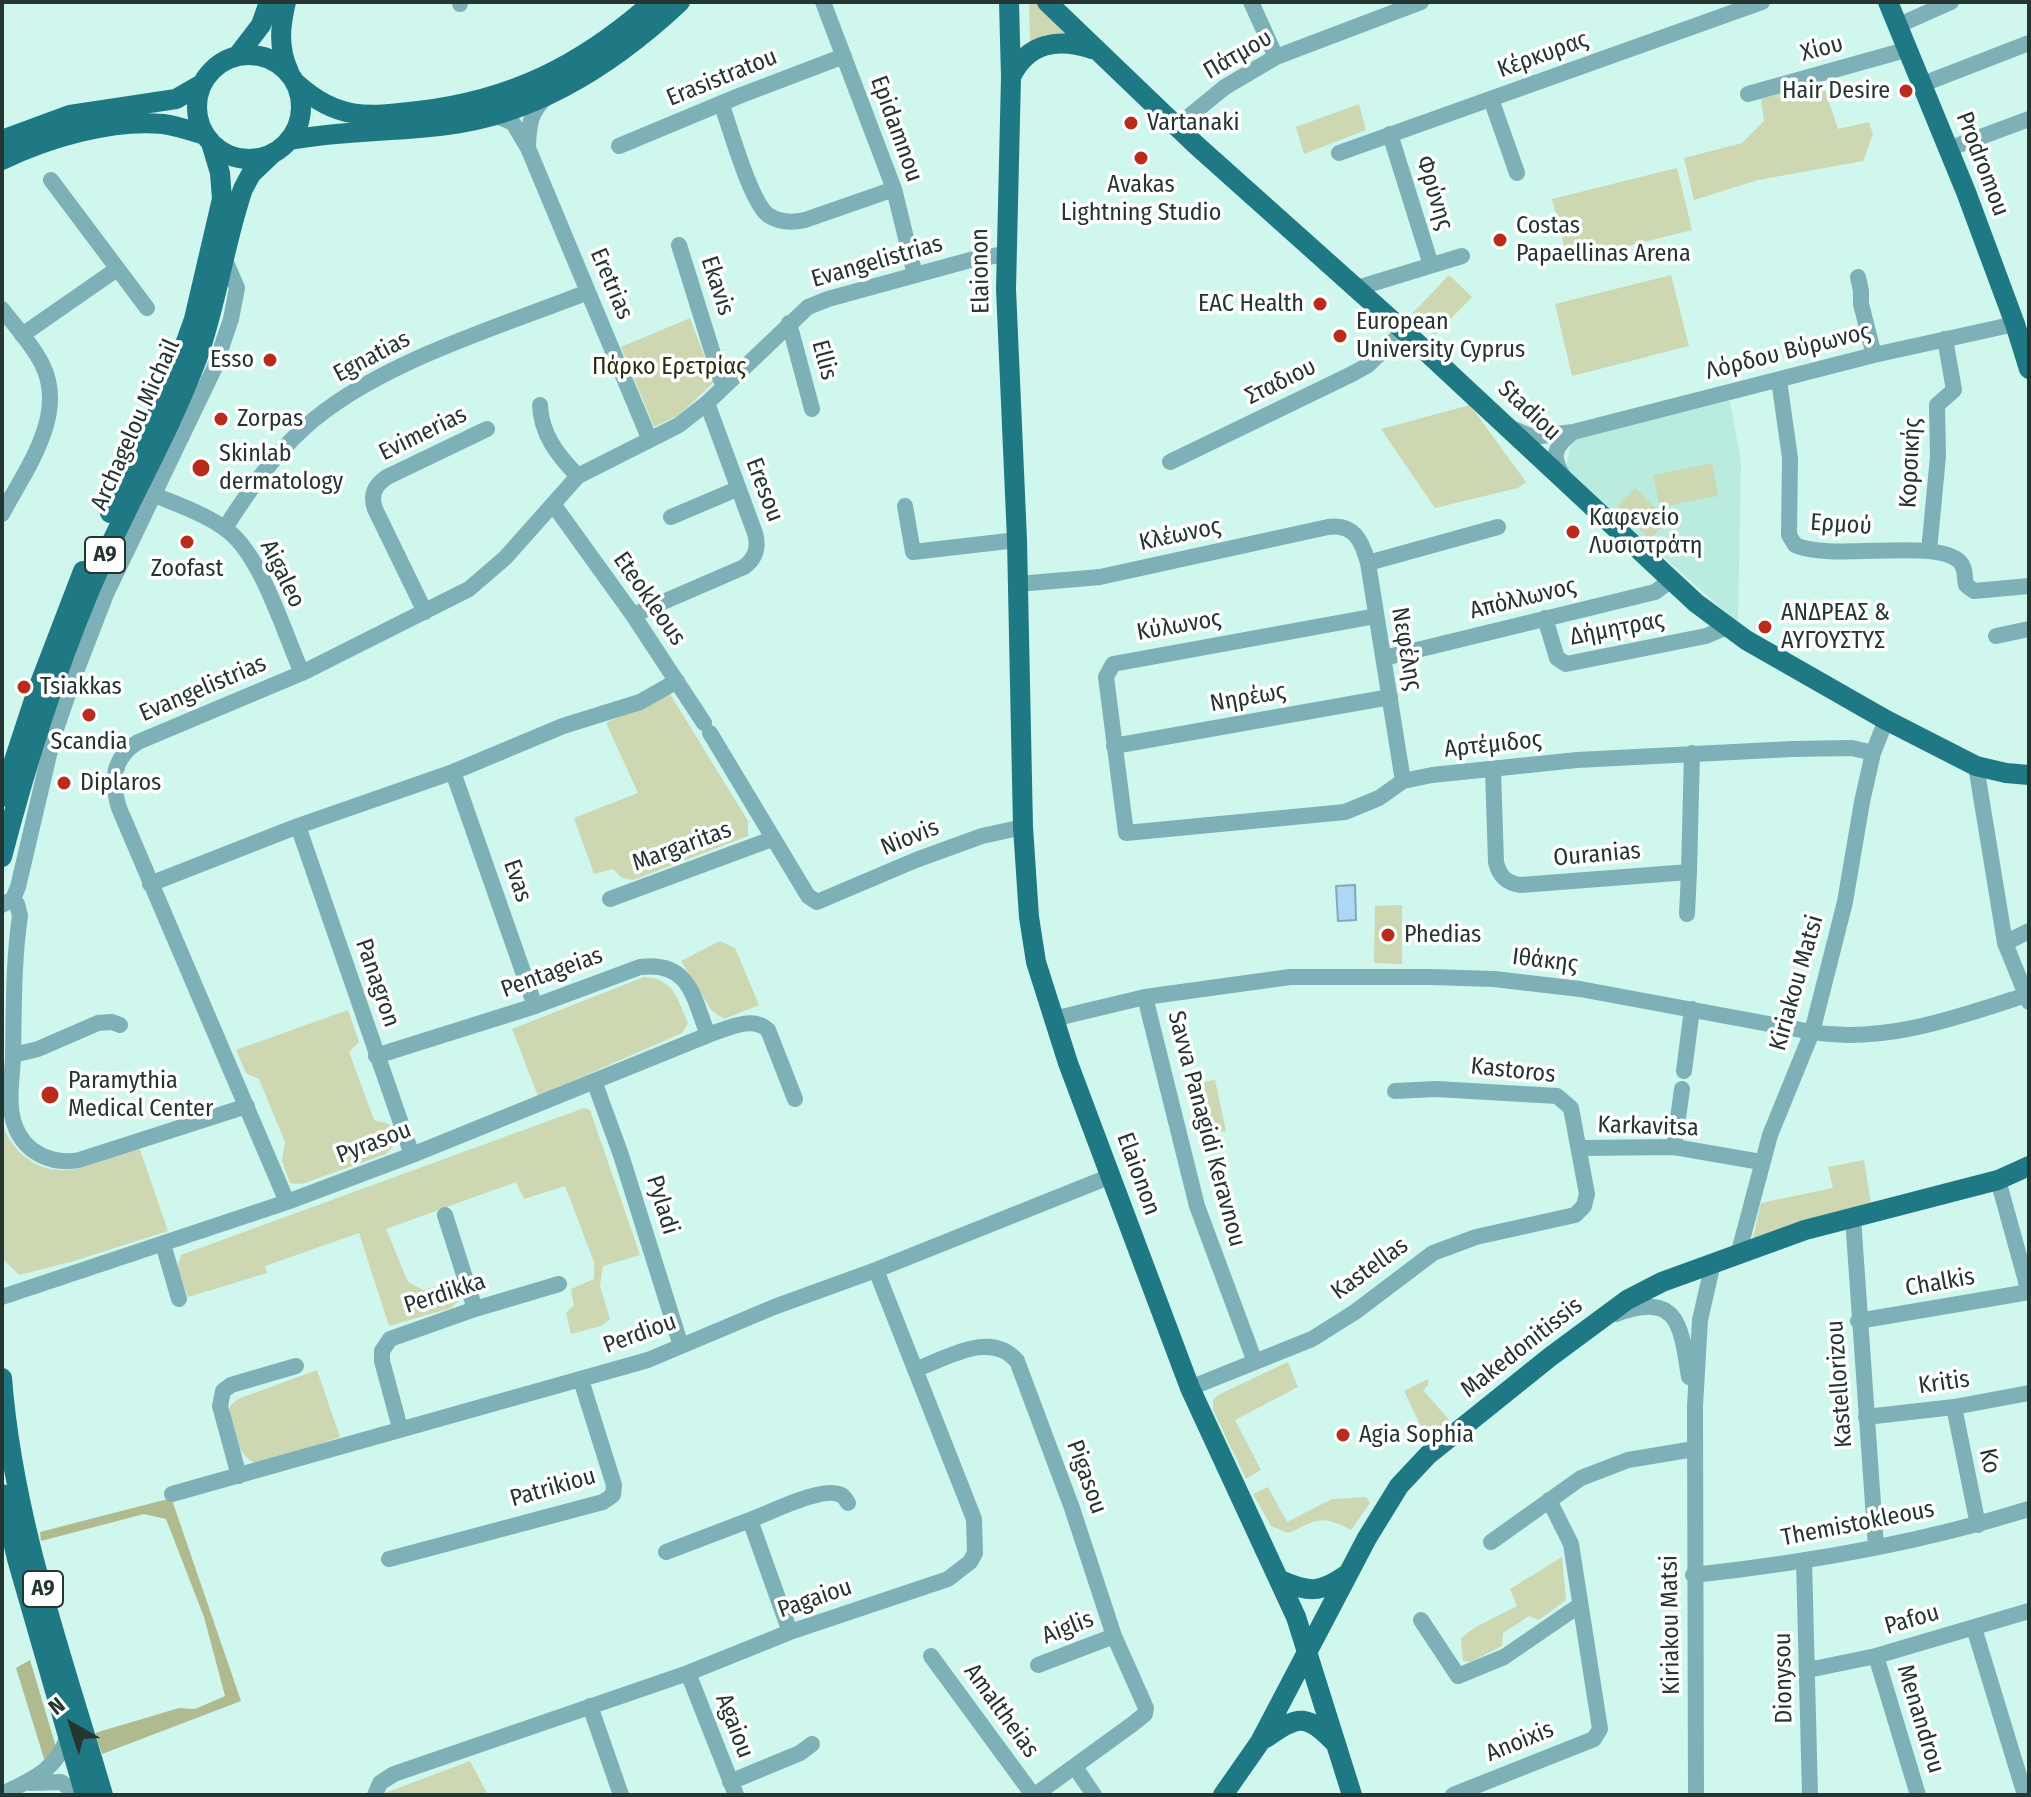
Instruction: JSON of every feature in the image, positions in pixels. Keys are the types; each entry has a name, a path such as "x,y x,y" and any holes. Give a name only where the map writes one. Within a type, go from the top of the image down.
{"main road":[{"path":"2,140 70,115 176,99 202,84 217,66 238,55 261,25 269,2"},
{"path":"286,2 280,38 282,53 301,99 298,128 290,140"},
{"path":"238,55 261,55 271,59 327,107 348,113 400,113 475,102 514,91 546,77 605,43 653,2"},
{"path":"290,140 360,130 448,125 494,115 550,95 612,59 680,2"},
{"name":"Elaionon","path":"1009,2 1011,77 1006,254 1017,540 1023,827 1031,935 1053,1019 1190,1388 1280,1580 1308,1651 1352,1795"},
{"name":"Stadiou","path":"1047,2 1176,127 1564,478 1670,581 1727,627 1886,720 1976,766 2029,775"},
{"name":"Prodromou","path":"1888,2 2026,347 2029,367"},
{"path":"1011,77 1022,59 1041,45 1067,42 1096,50"},
{"name":"A9","path":"202,84 197,100 198,120 208,139"},
{"path":"2,160 43,144 98,129 156,124 177,127 208,139 221,151 246,160 272,154"},
{"name":"Archagelou Michail","path":"2,797 72,594 171,384 190,332 222,199 220,173 208,139"},
{"name":"A9","path":"272,154 290,140"},
{"name":"Archagelou Michail","path":"2,857 37,736 77,622 115,533 186,385 209,323 239,199 246,181 272,154"},
{"name":"Makedonitissis","path":"1223,1795 1260,1742 1381,1512 1411,1472 1538,1367 1601,1319 1648,1289 1805,1230 1998,1180 2029,1166"},
{"name":"A9","path":"2,1378 13,1468 25,1523 103,1795"},
{"name":"A9","path":"2,1494 82,1795"},
{"path":"1280,1580 1316,1590 1348,1574"},
{"path":"1260,1742 1284,1724 1300,1719 1317,1726 1338,1746"}],"street":[{"name":"Epidamnou","path":"823,2 894,189 915,275"},
{"path":"1251,2 1276,57"},
{"name":"Πάτμου","path":"1176,127 1225,87 1276,57 1421,2"},
{"name":"Κέρκυρας","path":"1339,153 1762,2"},
{"path":"1899,25 1951,2"},
{"path":"1923,84 2029,43"},
{"name":"Χίου","path":"1748,94 1909,49"},
{"name":"Erasistratou","path":"619,146 844,56"},
{"path":"528,148 532,115 550,95"},
{"path":"1491,99 1517,173"},
{"path":"721,103 755,198 770,216 793,222 805,220 894,189"},
{"name":"Eretrias","path":"494,115 513,123 528,148 649,438"},
{"path":"1948,149 2029,119"},
{"name":"Φρύνης","path":"1390,134 1431,265"},
{"path":"51,180 147,308"},
{"name":"Ekavis","path":"679,245 723,386"},
{"name":"Evangelistrias","path":"287,1202 150,884 115,793 115,768 120,757 138,742 302,673 469,589 494,569 578,476 679,425 707,403 798,314 818,302 974,259 1006,254"},
{"path":"1354,289 1462,256"},
{"path":"225,260 237,288 231,319 214,369 106,594 74,677 53,738 21,876 7,902 17,904 20,916 14,963 11,1087 15,1126 31,1148 42,1157 56,1162 79,1160 247,1106"},
{"path":"22,335 117,269"},
{"path":"1858,277 1861,304 1874,355"},
{"name":"Egnatias","path":"225,528 262,473 325,410 410,361 588,292"},
{"path":"2,309 42,364 50,386 47,426 2,514"},
{"name":"Ellis","path":"789,323 812,409"},
{"name":"Λόρδου Βύρωνος","path":"1506,425 1533,437 1573,432 1874,355 2015,324"},
{"name":"Σταδιου","path":"1170,462 1352,374 1368,365 1404,331"},
{"name":"Κορσικής","path":"1929,551 1938,456 1937,405 1954,390 1945,339"},
{"name":"Ερμού","path":"1779,380 1790,458 1791,541 1800,547 1852,552 1929,551 1957,559 1964,569 1966,585 1974,591 2029,586"},
{"name":"Eresou","path":"633,615 744,567 755,556 757,540 707,403"},
{"path":"540,405 544,430 557,452 578,476"},
{"name":"Evimerias","path":"425,612 375,509 373,494 387,477 487,429"},
{"path":"1564,478 1556,464 1554,451 1573,432"},
{"path":"671,517 737,489"},
{"name":"Aigaleo","path":"155,495 225,528 245,548 302,673"},
{"name":"Eteokleous","path":"553,504 677,681 808,896 817,902"},
{"path":"905,506 913,552 1017,540"},
{"name":"Κλέωνος","path":"1018,584 1100,577 1328,527 1351,530"},
{"path":"1368,563 1498,527"},
{"name":"Νεφέλης","path":"1351,530 1363,543 1368,563 1403,781"},
{"name":"Απόλλωνος","path":"1384,658 1655,592 1670,581"},
{"name":"Κύλωνος","path":"1126,833 1106,677 1118,661 1376,616"},
{"name":"Δήμητρας","path":"1545,618 1557,658 1566,664 1706,636 1727,627"},
{"path":"1996,636 2029,629"},
{"path":"150,884 298,826 453,772 563,726 640,702 677,681"},
{"name":"Νηρέως","path":"1114,746 1390,697"},
{"name":"Kiriakou Matsi","path":"1738,1255 1761,1162 1812,1032 1845,902 1873,753 1886,720"},
{"path":"2,760 22,733"},
{"name":"Αρτέμιδος","path":"1126,833 1345,812 1379,798 1403,781 1577,760 1837,748 1873,753"},
{"path":"1687,914 1692,753"},
{"path":"1976,766 2005,943 2027,999"},
{"name":"Ouranias","path":"1493,770 1496,862 1506,881 1521,885 1689,872"},
{"name":"Evas","path":"453,772 535,1006"},
{"name":"Panagron","path":"298,826 412,1155"},
{"name":"Niovis","path":"817,902 916,860 982,836 1023,827"},
{"name":"Margaritas","path":"610,899 772,839"},
{"path":"2005,943 2029,931"},
{"name":"Pentageias","path":"376,1056 535,1006 640,967 658,965 671,969 690,988 708,1035"},
{"name":"Ιθάκης","path":"1053,1019 1145,997 1290,977 1506,980 1580,989 1847,1036 1916,1028 2027,999"},
{"name":"Savva Panagidi Keravnou","path":"1145,997 1197,1206 1255,1362"},
{"path":"1684,1071 1692,1009"},
{"path":"13,1055 38,1049 98,1023 120,1025"},
{"name":"Pyrasou","path":"2,1297 287,1202 412,1155 708,1035 747,1024 759,1023 768,1030 795,1099"},
{"name":"Pyladi","path":"594,1081 621,1155 681,1346"},
{"name":"Kastoros","path":"1395,1091 1436,1089 1557,1096 1571,1108 1581,1148 1587,1194 1584,1206"},
{"path":"1674,1147 1682,1089"},
{"name":"Karkavitsa","path":"1581,1148 1674,1147 1761,1162"},
{"name":"Perdiou","path":"172,1494 648,1360 774,1307 876,1270 1111,1176"},
{"path":"1998,1180 2029,1292"},
{"name":"Kastellas","path":"1190,1388 1312,1339 1355,1312 1433,1253 1476,1237 1575,1215 1584,1206"},
{"path":"445,1215 475,1309"},
{"name":"Kastellorizou","path":"1853,1218 1876,1547"},
{"path":"163,1244 179,1299"},
{"name":"Kiriakou Matsi","path":"1696,1795 1693,1575 1695,1406 1700,1320 1713,1263"},
{"name":"Pagaiou","path":"378,1789 394,1774 688,1673 790,1632 948,1579 970,1562 975,1553 974,1519 876,1270"},
{"name":"Perdikka","path":"400,1428 382,1361 382,1351 387,1342 397,1334 559,1284"},
{"name":"Chalkis","path":"1858,1321 2029,1292"},
{"name":"Kiriakou Matsi","path":"1601,1319 1649,1305 1658,1306 1674,1317 1683,1342 1695,1406"},
{"name":"Pigasou","path":"917,1369 980,1346 999,1347 1010,1352 1017,1361 1072,1508 1114,1636 1145,1703 1145,1714 1075,1767"},
{"path":"239,1476 220,1406 221,1396 231,1385 296,1366"},
{"name":"Patrikiou","path":"389,1559 603,1502 613,1495 614,1485 581,1380"},
{"name":"Kritis","path":"1866,1417 1954,1407 2029,1393"},
{"name":"Ko","path":"1954,1407 1978,1525"},
{"path":"1491,1542 1581,1478 1628,1460 1694,1449"},
{"path":"666,1552 817,1495 836,1493 844,1496 848,1503"},
{"path":"1421,1620 1458,1676 1504,1657 1580,1605 1571,1544 1549,1500"},
{"name":"Themistokleous","path":"1693,1575 1804,1561 1876,1547 1978,1525 2029,1509"},
{"path":"750,1520 790,1632"},
{"name":"Dionysou","path":"1804,1561 1810,1795"},
{"name":"Anoixis","path":"1453,1795 1594,1739 1600,1729 1580,1605"},
{"name":"Pafou","path":"1808,1670 1876,1656 2029,1611"},
{"path":"1974,1628 2025,1795"},
{"name":"Aiglis","path":"1038,1665 1114,1636"},
{"name":"Amaltheias","path":"931,1656 1034,1795"},
{"name":"Menandrou","path":"1876,1656 1918,1795"},
{"name":"Agaiou","path":"688,1673 733,1789"},
{"path":"590,1706 621,1795"},
{"path":"2,1794 43,1773 56,1762 68,1735"},
{"path":"733,1789 812,1744"},
{"path":"1034,1795 1075,1767 1094,1795"},
{"path":"24,1784 61,1782 82,1795"}],"shaded area":[{"path":"1730,401 1741,462 1738,623 1566,470 1571,439"},
{"path":"172,1500 241,1701 102,1754 95,1733 179,1708 195,1709 225,1696 204,1617 166,1519 144,1514 41,1541 40,1532"},
{"path":"30,1660 56,1747 46,1765 16,1668"}],"green space":[{"path":"1029,2 1039,2 1072,34 1046,35 1030,42"},
{"path":"1822,81 1838,129 1869,122 1873,134 1863,161 1758,180 1694,200 1684,158 1742,143 1764,121 1761,99"},
{"path":"1359,104 1366,130 1304,154 1296,127"},
{"path":"1677,168 1692,230 1568,261 1552,199"},
{"path":"1449,275 1472,297 1435,335 1412,314"},
{"path":"1671,275 1689,346 1572,376 1555,304"},
{"name":"Πάρκο Ερετρίας","path":"690,318 714,382 679,415 654,427 621,347"},
{"path":"1470,405 1526,482 1518,488 1435,508 1381,429"},
{"path":"1712,463 1718,496 1660,507 1653,475"},
{"path":"1635,488 1668,521 1650,539 1617,506"},
{"path":"670,694 748,821 748,836 633,880 622,878 613,869 594,874 574,818 638,793 606,723"},
{"name":"Phedias","path":"1402,905 1402,964 1374,963 1375,906"},
{"path":"720,941 735,948 759,1005 724,1019 712,1011 681,961"},
{"path":"644,977 662,981 673,991 688,1023 682,1033 538,1096 512,1029"},
{"path":"348,1010 359,1042 349,1052 374,1120 389,1124 396,1143 386,1154 302,1184 290,1183 282,1161 285,1142 259,1079 246,1073 236,1050"},
{"path":"1215,1080 1226,1131 1203,1135 1193,1084"},
{"path":"584,1108 590,1110 640,1255 603,1266 600,1286 610,1319 601,1326 571,1334 566,1313 574,1305 571,1289 594,1279 594,1262 565,1186 524,1199 516,1182 386,1229 408,1282 423,1290 450,1283 459,1292 458,1301 451,1308 389,1326 359,1233 265,1266 267,1273 188,1297 177,1267 181,1255"},
{"path":"2,1124 19,1152 37,1164 57,1170 85,1166 139,1147 168,1231 19,1275 4,1260 2,1246"},
{"path":"1864,1160 1871,1204 1753,1239 1761,1203 1833,1188 1828,1167"},
{"path":"1288,1362 1298,1387 1235,1420 1261,1470 1246,1479 1213,1410 1213,1400"},
{"path":"317,1370 340,1437 260,1464 252,1461 236,1441 230,1406 238,1399"},
{"path":"1428,1379 1428,1385 1423,1390 1450,1421 1427,1439 1404,1391"},
{"path":"1268,1487 1287,1522 1332,1499 1366,1497 1370,1503 1351,1530 1326,1520 1288,1533 1271,1526 1253,1494"},
{"path":"1562,1557 1566,1600 1539,1620 1529,1616 1503,1633 1502,1646 1470,1662 1463,1661 1461,1638 1517,1606 1510,1589"},
{"path":"470,1761 488,1795 382,1794"}],"water":[{"path":"1355,885 1356,920 1338,921 1336,886"}],"place":[{"name":"Hair Desire","path":"1906,91"},
{"name":"Vartanaki","path":"1131,123"},
{"name":"Avakas Lightning Studio","path":"1141,158"},
{"name":"Costas Papaellinas Arena","path":"1500,240"},
{"name":"EAC Health","path":"1320,304"},
{"name":"European University Cyprus","path":"1340,336"},
{"name":"Esso","path":"270,360"},
{"name":"Zorpas","path":"221,419"},
{"name":"Skinlab dermatology","path":"201,468"},
{"name":"Καφενείο Λυσιστράτη","path":"1573,532"},
{"name":"Zoofast","path":"187,542"},
{"name":"ΑΝΔΡΕΑΣ & ΑΥΓΟΥΣΤΥΣ","path":"1765,627"},
{"name":"Tsiakkas","path":"24,687"},
{"name":"Scandia","path":"89,715"},
{"name":"Diplaros","path":"64,783"},
{"name":"Phedias","path":"1388,935"},
{"name":"Paramythia Medical Center","path":"50,1095"},
{"name":"Agia Sophia","path":"1343,1435"}]}
